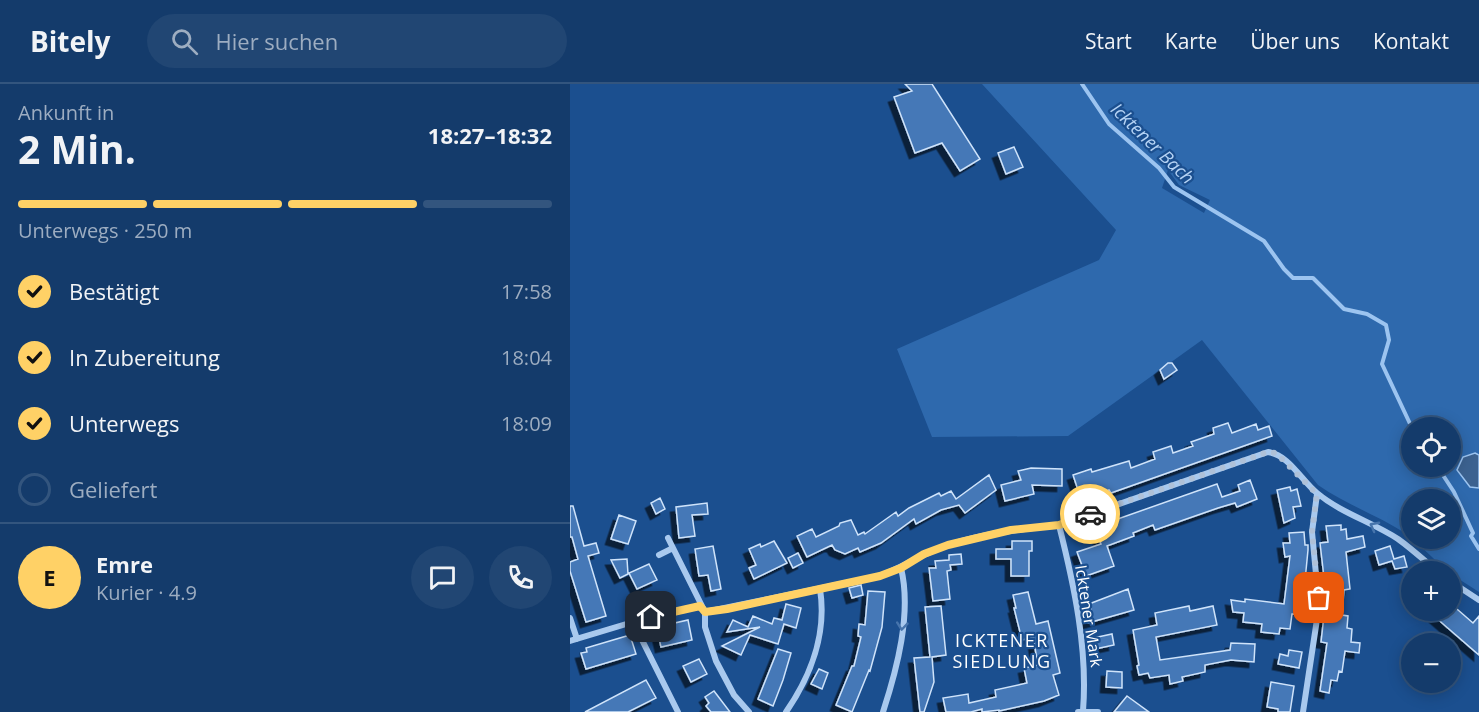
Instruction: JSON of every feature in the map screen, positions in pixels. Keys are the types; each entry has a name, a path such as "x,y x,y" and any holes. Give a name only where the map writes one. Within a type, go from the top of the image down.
{"street":[{"path":"705,612 880,576 948,545 987,534 1059,525 1268,452 1276,453 1285,460 1317,494 1398,539 1425,561"},
{"path":"1303,712 1319,606 1312,532 1317,494"},
{"name":"Icktener Mark","path":"1059,525 1078,613 1084,670 1083,711"},
{"path":"668,538 705,612 705,627 717,661 734,694 749,712"},
{"path":"659,555 673,548"},
{"path":"883,712 900,650 904,594 901,568"},
{"path":"1461,588 1479,600"},
{"path":"786,712 810,670 818,643 823,610 820,589"},
{"path":"570,618 573,640 633,622 700,606"},
{"path":"633,622 678,712"},
{"path":"1078,712 1098,712"}],"shaded area":[{"path":"982,84 1479,84 1479,592 1461,580 1461,561 1436,561 1423,549 1461,549 1461,489 1401,489 1401,531 1339,498 1318,485 1202,340 1068,436 932,437 897,349 1099,260 1116,230","holes":["1168,170 1179,185 1210,200 1204,213 1162,188"]},
{"path":"1475,453 1479,455 1479,488 1470,487 1461,475 1463,457"}],"building":[{"path":"905,84 932,84 980,159 960,171 942,143 915,153 894,97 912,91"},
{"path":"1014,147 1023,167 1006,174 998,153"},
{"path":"1168,363 1172,363 1177,370 1164,379 1160,370"},
{"path":"1228,423 1232,433 1256,424 1258,430 1269,426 1272,436 1111,493 1109,490 1081,499 1073,475 1129,461 1131,468 1155,459 1153,452 1171,446 1173,453 1193,446 1191,442 1214,434 1213,428"},
{"path":"1031,468 1062,469 1062,486 1032,485 1034,494 1005,501 1001,485 1021,480 1018,471"},
{"path":"989,475 996,490 965,513 959,505 941,510 916,524 914,519 881,543 860,552 858,548 845,554 835,550 832,545 807,557 797,536 812,529 816,537 839,526 840,523 851,520 858,535 864,532 865,534 896,512 898,516 939,493 941,496 951,491 956,499"},
{"path":"1250,480 1257,499 1237,507 1235,503 1218,508 1155,530 1153,525 1133,533 1134,536 1107,546 1114,566 1086,576 1077,552 1101,544 1095,527 1217,484 1222,497 1240,491 1238,485"},
{"path":"1290,487 1291,491 1297,489 1301,506 1293,507 1295,518 1284,523 1277,490"},
{"path":"660,498 665,509 656,514 651,503"},
{"path":"707,503 708,514 692,515 695,536 679,538 676,507"},
{"path":"570,506 573,506 584,546 596,543 599,553 588,556 606,616 586,622 570,571 570,562 578,559 572,537 570,537"},
{"path":"619,515 636,521 628,544 611,539"},
{"path":"1341,525 1341,530 1346,529 1347,539 1363,536 1365,547 1346,552 1350,589 1344,590 1342,615 1348,616 1347,628 1352,629 1351,642 1360,643 1359,653 1345,651 1342,672 1339,671 1337,681 1331,680 1329,693 1320,691 1327,643 1321,642 1324,616 1331,617 1334,585 1325,586 1320,543 1328,542 1326,526"},
{"path":"1304,532 1305,545 1308,545 1304,591 1307,591 1305,610 1296,609 1295,614 1292,614 1290,629 1280,628 1279,634 1261,632 1262,624 1243,622 1244,613 1233,612 1231,600 1245,602 1245,599 1284,604 1290,556 1285,557 1283,543 1290,543 1289,533"},
{"path":"774,541 787,563 754,579 749,568 756,565 749,549"},
{"path":"1012,541 1032,541 1032,551 1029,551 1029,576 1011,576 1011,559 996,559 996,549 1012,549"},
{"path":"713,546 721,589 711,591 708,575 699,576 695,549"},
{"path":"1390,546 1394,559 1404,556 1405,561 1401,561 1401,568 1395,569 1392,561 1379,565 1375,551"},
{"path":"798,553 803,563 793,568 788,558"},
{"path":"961,554 962,564 950,565 951,570 947,571 950,599 933,601 929,568 936,568 935,561 949,560 949,555"},
{"path":"627,559 628,574 620,578 611,560"},
{"path":"649,564 657,580 637,589 629,573"},
{"path":"861,585 863,595 852,598 849,588"},
{"path":"1128,589 1134,610 1088,623 1083,613 1091,609 1089,604"},
{"path":"868,591 885,592 882,627 870,671 852,712 836,705 852,666 854,666 861,637 858,636 859,624 865,625"},
{"path":"1028,592 1036,624 1048,621 1060,673 1053,675 1059,695 1044,701 999,711 982,712 982,709 971,712 946,712 943,698 968,694 969,703 996,697 995,690 1027,683 1024,668 1038,665 1033,637 1022,640 1013,595"},
{"path":"786,604 801,608 796,628 784,624 778,644 750,635 741,655 722,646 760,627 727,632 733,620 748,627 753,616 772,624 774,618 782,620"},
{"path":"941,606 946,655 932,657 934,682 924,712 920,712 914,658 930,657 925,607"},
{"path":"1189,606 1190,611 1213,606 1217,625 1156,637 1160,660 1230,650 1231,643 1255,644 1254,662 1231,660 1205,665 1205,672 1182,677 1183,681 1170,684 1169,675 1150,678 1148,673 1139,675 1133,630 1157,625 1155,613"},
{"path":"1461,613 1473,623 1479,616 1479,655 1461,639 1461,633 1454,633 1440,621 1461,621"},
{"path":"688,620 692,640 661,647 658,634 649,636 644,626 656,623 657,627"},
{"path":"1112,634 1114,645 1095,649 1093,638"},
{"path":"630,635 636,654 586,669 581,653 587,652 586,648"},
{"path":"778,649 791,653 773,706 758,699"},
{"path":"1289,650 1302,652 1299,668 1278,664 1280,654 1288,656"},
{"path":"699,659 707,674 691,682 683,666"},
{"path":"819,669 828,673 822,689 811,684"},
{"path":"1107,671 1122,672 1122,688 1106,687"},
{"path":"646,680 656,698 628,712 585,712"},
{"path":"1271,682 1294,686 1290,712 1278,712 1278,709 1267,707"},
{"path":"714,691 730,712 711,712 706,706 709,703 705,697"},
{"path":"1127,696 1149,712 1114,712"}],"waterway":[{"name":"Icktener Bach","path":"1082,84 1109,124 1159,168 1174,187 1264,241 1293,278 1313,278 1344,309 1367,314 1386,325 1389,340 1382,364 1407,417"},
{"name":"Icktener Bach","path":"1444,477 1454,492 1473,533 1471,536 1479,549"}],"way so far":[{"path":"1090,514 1268,452 1276,453 1317,494 1312,532 1319,598"}],"district":[{"name":"ICKTENER SIEDLUNG","path":"1002,650"}],"route":[{"path":"651,617 700,606 705,612 727,609 880,576 948,545 987,534 1059,525 1090,514"}]}
